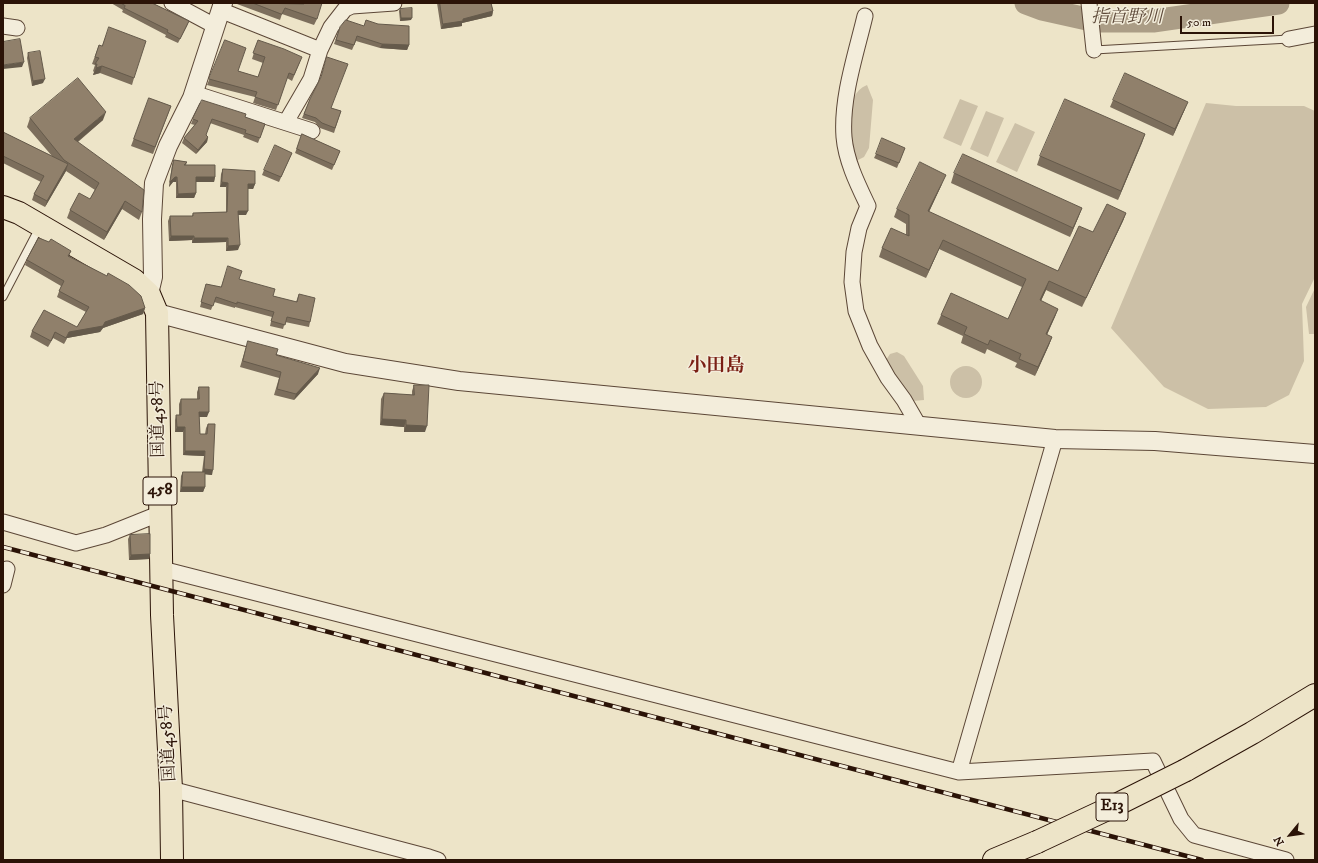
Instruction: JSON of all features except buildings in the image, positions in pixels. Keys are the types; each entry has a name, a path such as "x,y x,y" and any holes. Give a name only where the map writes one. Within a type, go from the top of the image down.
{"highway":[{"path":"3,207 40,225 134,280 153,304"},
{"name":"国道458号","path":"153,304 161,513 162,615 171,789 172,860"},
{"name":"E13","path":"994,860 1112,807 1186,770 1315,695"}],"street":[{"path":"172,3 219,13 320,50"},
{"path":"286,122 311,79 320,50 331,27 345,9 352,6 394,3"},
{"path":"1089,3 1094,50"},
{"path":"219,13 193,92 168,146 154,183 152,219 153,304 345,363 452,380 1055,439 1155,441 1315,454"},
{"path":"865,16 847,93 844,117 844,138 850,163 868,206 859,228 854,252 852,282 856,311 870,346 888,378 904,400 919,426"},
{"path":"1289,39 1315,34"},
{"path":"193,92 312,131"},
{"path":"959,772 1055,439"},
{"path":"3,522 76,543 106,535 161,513"},
{"path":"3,585 7,569"},
{"path":"162,569 959,772 1154,761 1181,819 1194,835 1286,860"},
{"path":"171,789 432,859"}],"lane":[{"path":"1094,50 1289,39"},
{"path":"3,297 40,225"}],"shaded area":[{"path":"867,85 873,100 869,148 864,157 856,161 852,142 850,119 851,108 854,98 859,90"},
{"path":"960,99 978,106 961,146 943,138"},
{"path":"1206,103 1236,106 1304,106 1315,111 1315,277 1302,304 1304,361 1289,395 1266,407 1208,409 1164,387 1111,328"},
{"path":"986,111 1004,118 988,157 970,149"},
{"path":"1015,123 1035,132 1017,172 996,162"},
{"path":"1315,288 1315,334 1309,334 1306,307"},
{"path":"897,352 904,356 923,386 924,400 913,401 894,376 886,360 890,354"},
{"path":"963,366 969,366 979,373 982,382 981,388 975,395 969,398 963,398 953,391 950,385 950,379 957,369"}],"waterway":[{"name":"指首野川","path":"1026,3 1042,9 1096,21 1153,21 1278,3"}],"railway":[{"path":"3,547 1202,860"}],"district":[{"name":"小田島","path":"716,367"}]}
